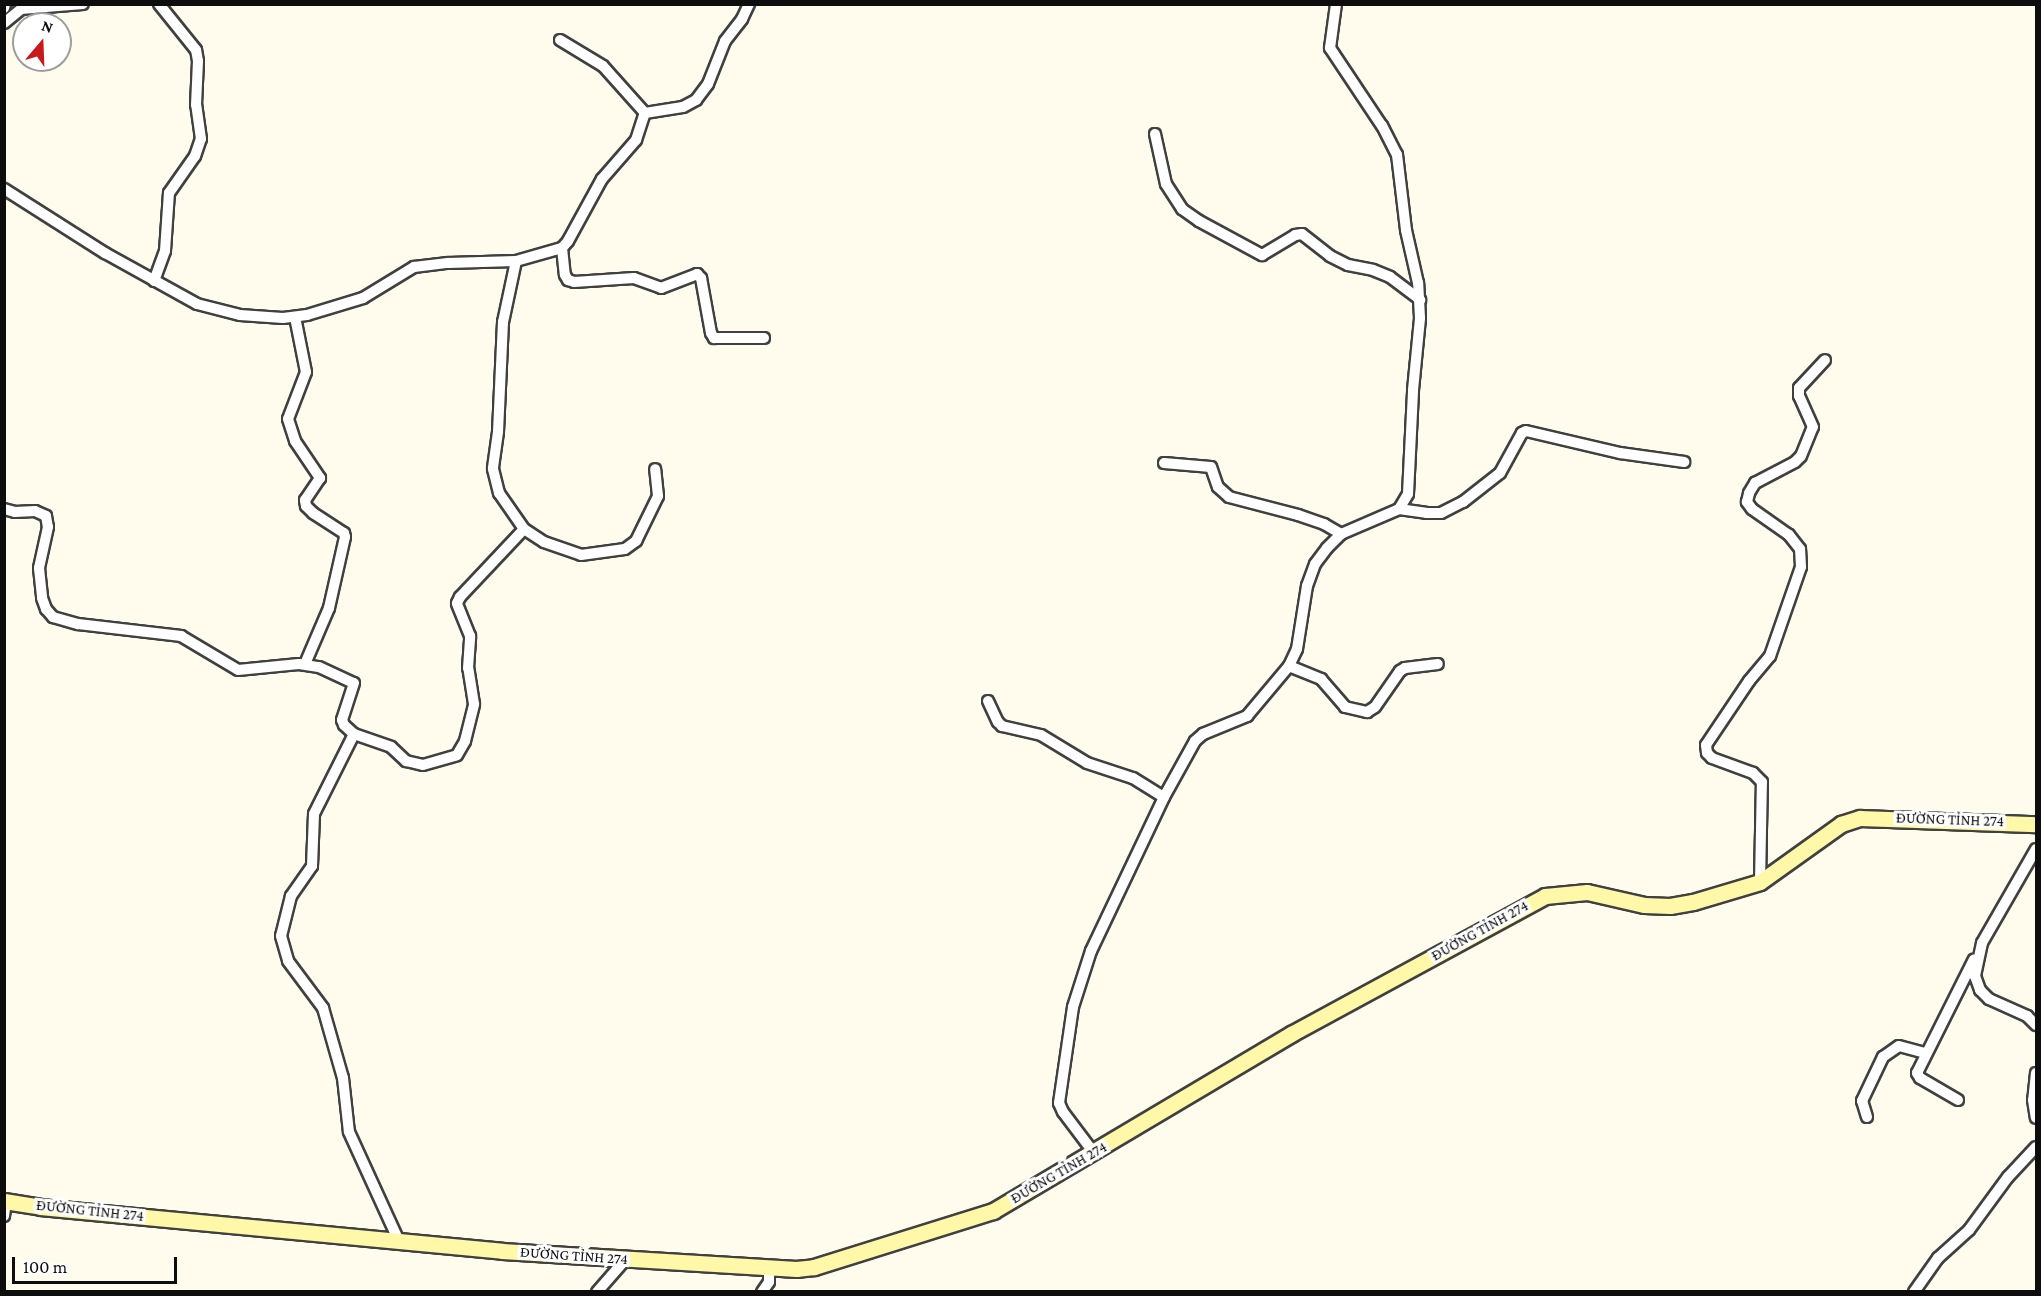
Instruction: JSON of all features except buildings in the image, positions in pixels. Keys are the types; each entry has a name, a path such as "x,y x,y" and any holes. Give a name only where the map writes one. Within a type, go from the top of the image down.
{"main road":[{"name":"ĐƯỜNG TỈNH 274","path":"5,1206 40,1207 625,1260 796,1269 814,1267 979,1218 1094,1153 1291,1034 1545,896 1587,891 1644,904 1670,906 1693,902 1760,882 1841,824 1860,818 2037,824"}],"street":[{"path":"4,23 21,9 83,4"},
{"path":"154,280 165,250 169,193 195,156 201,139 196,105 198,61 196,50 159,4"},
{"path":"645,113 691,105 696,100 708,84 725,41 742,19 749,4"},
{"path":"1336,4 1330,48 1382,126 1397,155 1406,230 1420,300 1408,494 1399,509"},
{"path":"560,40 603,66 645,113"},
{"path":"4,189 105,254 154,280 180,297 219,311 295,317 363,298 414,267 516,261 562,248 602,179 636,140 645,113"},
{"path":"1155,134 1166,184 1182,209 1199,221 1262,255 1295,235 1302,234 1330,256 1348,266 1373,270 1390,277 1420,300"},
{"path":"562,248 565,275 573,282 634,278 661,288 697,274 701,278 714,338 764,338"},
{"path":"516,261 503,322 498,432 493,469 499,493 524,529 544,542 574,554 625,549 636,541 658,496 655,469"},
{"path":"295,317 306,372 288,419 295,441 320,478 305,500 306,506 345,533 329,608 305,664"},
{"path":"1760,882 1762,782 1753,772 1712,758 1707,753 1706,745 1749,681 1770,656 1801,567 1800,549 1790,535 1752,509 1748,502 1749,493 1755,483 1801,456 1813,427 1799,396 1799,388 1826,360"},
{"path":"1094,1153 1063,1112 1059,1103 1073,1006 1091,951 1164,797 1195,741 1203,734 1246,716 1289,666 1297,649 1307,586 1315,564 1327,548 1341,534 1399,509 1441,513 1463,502 1500,473 1522,433 1526,431 1620,453 1684,462"},
{"path":"1164,463 1202,464 1211,467 1218,487 1229,497 1298,515 1324,524 1341,534"},
{"path":"4,509 41,512 48,521 39,568 42,598 46,609 53,617 78,624 181,636 238,670 305,664 319,667 354,683 342,720 354,734 384,743 414,765 450,759 457,755 465,741 474,696 468,668 470,636 457,603 460,597 524,529"},
{"path":"1289,666 1321,679 1345,707 1367,712 1376,707 1400,671 1405,668 1438,664"},
{"path":"988,701 1002,726 1041,735 1087,763 1133,778 1164,797"},
{"path":"354,734 314,814 312,866 291,896 281,936 288,961 323,1008 343,1078 348,1132 398,1239"},
{"path":"1958,1100 1920,1078 1918,1066 1982,943 2037,849"},
{"path":"1982,943 1975,976 1980,990 1989,999 2027,1016 2037,1025"},
{"path":"1867,1117 1862,1101 1883,1057 1899,1046 1925,1053"},
{"path":"2037,1073 2035,1101 2037,1118"},
{"path":"1914,1292 1938,1258 1969,1230 2008,1177 2037,1147"},
{"path":"597,1292 625,1260"},
{"path":"769,1268 765,1288 778,1292"}]}
